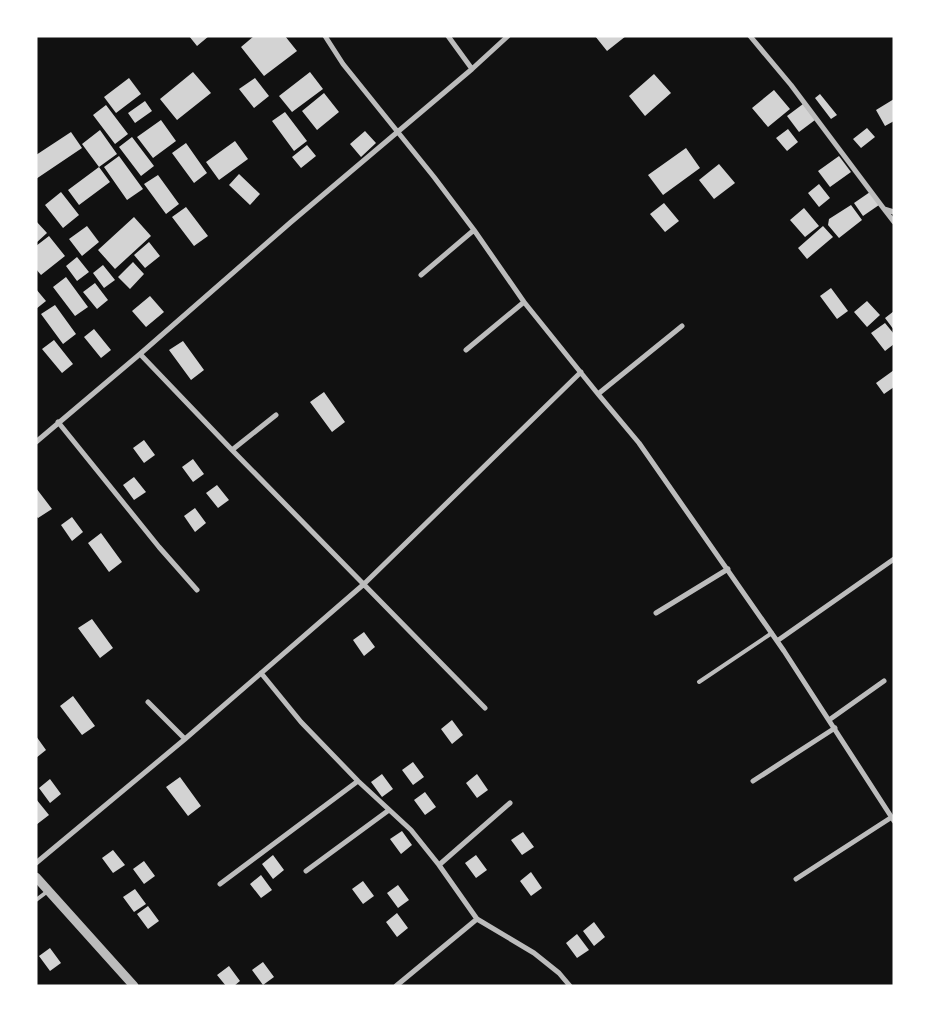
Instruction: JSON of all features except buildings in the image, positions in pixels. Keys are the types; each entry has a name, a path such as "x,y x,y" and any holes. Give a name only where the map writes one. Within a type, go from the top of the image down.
{"street":[{"path":"325,36 343,64 399,132 474,230 524,302 639,443 772,632 893,819 796,879"},
{"path":"448,36 472,69"},
{"path":"36,442 291,222 399,132 508,36"},
{"path":"750,36 791,85 894,222"},
{"path":"884,209 894,212"},
{"path":"421,275 474,230"},
{"path":"466,350 524,302"},
{"path":"598,394 682,326"},
{"path":"140,354 485,708"},
{"path":"36,863 185,739 364,584 580,372"},
{"path":"232,450 276,415"},
{"path":"58,422 159,547 197,590"},
{"path":"777,641 894,559"},
{"path":"656,613 728,569"},
{"path":"261,673 301,722 411,830 439,865 477,919 534,953 559,973 570,986"},
{"path":"829,720 884,681"},
{"path":"148,702 185,739"},
{"path":"753,781 835,728"},
{"path":"220,884 358,780"},
{"path":"439,865 510,803"},
{"path":"306,871 389,810"},
{"path":"36,877 134,986"},
{"path":"396,986 477,919"}],"lane":[{"path":"699,682 772,632"},
{"path":"36,900 48,891"}]}
